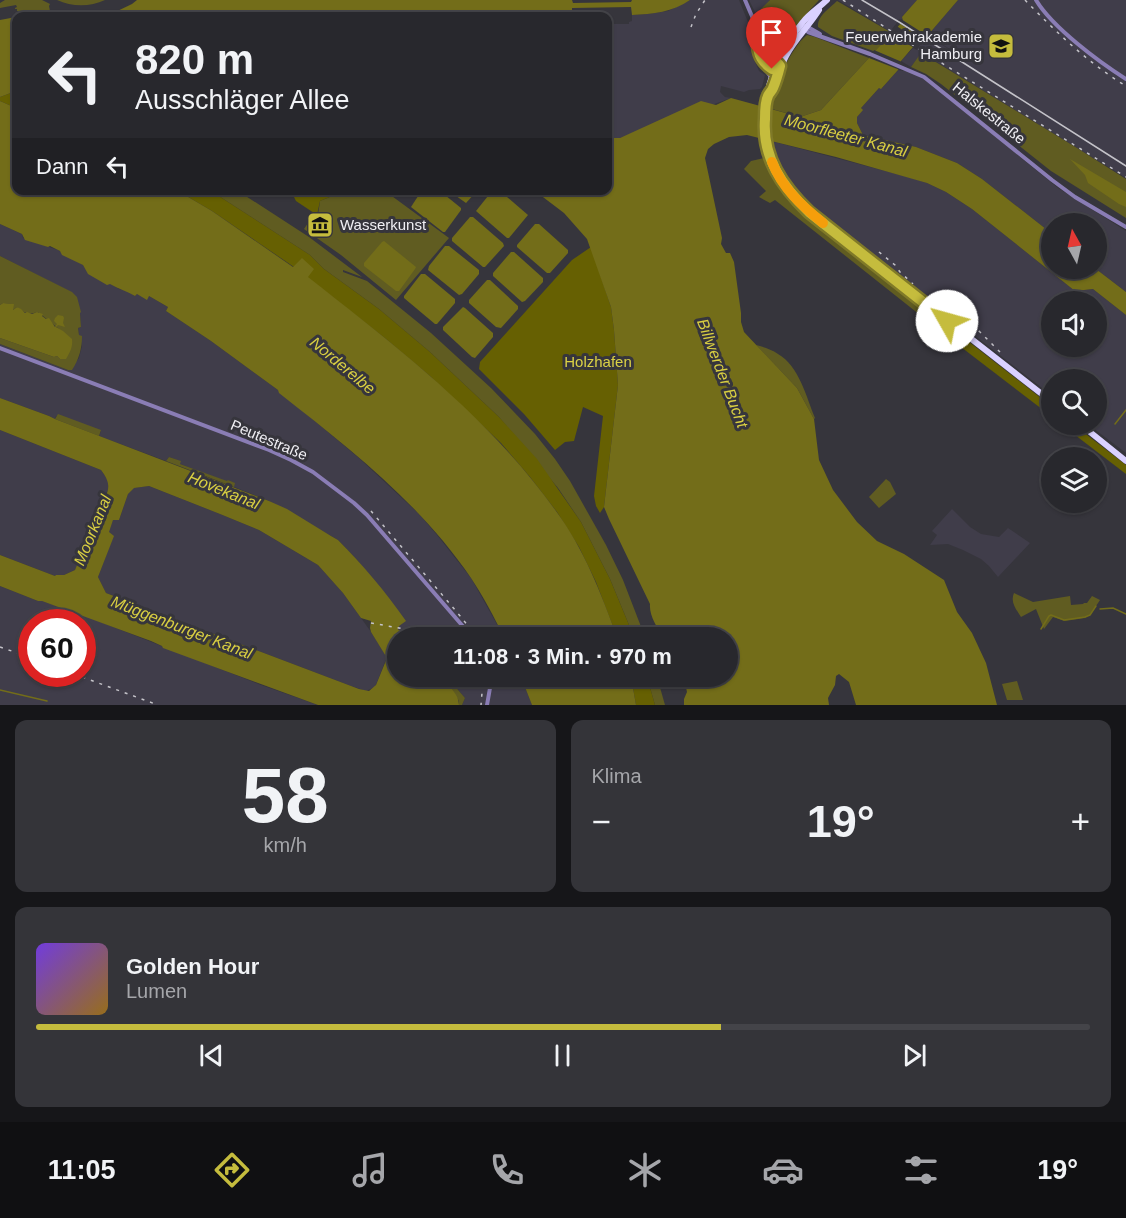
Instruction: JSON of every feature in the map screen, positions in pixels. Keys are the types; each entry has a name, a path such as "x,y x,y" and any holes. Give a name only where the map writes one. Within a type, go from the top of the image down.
{"main road":[{"path":"825,2 812,12 787,55 777,66 767,90 764,128 767,148 775,171 794,198 809,212 1041,393"},
{"path":"767,98 772,91 777,66"},
{"path":"1094,435 1126,461"}],"street":[{"path":"744,0 753,19 760,63 771,78"},
{"path":"1036,0 1061,28 1096,58 1126,79"},
{"name":"Halskestraße","path":"804,27 808,32 901,66 931,82 1052,180 1126,228"},
{"path":"758,44 765,57 777,66"},
{"path":"758,54 767,65 777,66"},
{"name":"Peutestraße","path":"0,348 269,450 305,467 334,487 367,515 464,627"},
{"path":"487,705 490,687"}],"shaded area":[{"path":"5,0 42,0 50,4 50,12 17,11 16,5 0,8 0,3"},
{"path":"57,0 105,0 81,5"},
{"path":"690,0 739,0 750,28 747,31 751,35 752,54 759,71 765,75 762,87 744,92 721,86 720,92 725,97 731,98 620,138 614,138 612,137 612,24 629,24 632,21 632,15 668,11"},
{"path":"749,0 770,0 764,17 769,24 759,20"},
{"path":"770,0 819,0 775,51 765,48 759,20 768,24 761,14 761,9"},
{"path":"838,0 917,0 902,17 903,21 899,19 891,32"},
{"path":"958,0 1126,0 1126,178 922,53 911,67 901,61 913,48 917,50 926,35 965,59 928,35"},
{"path":"837,1 892,33 876,52 832,36 818,27 822,16"},
{"path":"807,35 869,58 821,110 800,117 772,109 784,69 794,49"},
{"path":"921,53 1126,179 1126,218 1051,171 941,84 911,67"},
{"path":"898,70 907,71 926,80 1058,188 1098,213 1041,213 1041,225 982,179 957,163 916,147 863,135 857,123 857,117 861,108 880,87 882,88"},
{"path":"771,141 927,183 972,209 1041,264 1041,279 1060,279 1075,291 1041,291 1041,357 1107,357 1107,300 1126,315 1126,453 1102,435 1107,435 1107,369 1041,369 1041,387 799,199 778,170 772,154"},
{"path":"764,158 785,192 800,208 950,327 944,334 775,200 770,203 759,197 766,191 744,169 751,161"},
{"path":"217,195 244,195 309,237 362,277 343,270 343,272 367,281 431,333 491,388 535,434 570,481 606,545 623,580 641,627 630,627 610,579 581,522 558,488 499,417 430,352 379,309 324,269 310,255"},
{"path":"334,195 390,195 449,238 396,300 341,255 304,229 314,214 318,215 320,201"},
{"path":"1107,219 1126,231 1126,292 1107,277"},
{"path":"0,224 22,234 23,238 58,250 119,289 126,290 135,296 137,294 149,296 168,307 166,311 278,390 360,459 419,514 471,578 498,627 387,628 371,624 371,621 399,626 358,561 338,540 269,501 234,487 234,483 228,480 228,482 180,464 180,461 169,457 166,461 99,436 101,431 57,416 55,419 0,398 0,344 68,370 79,358 82,346 78,328 81,327 80,313 71,292 0,256"},
{"path":"0,256 72,292 77,297 81,312 81,327 78,328 82,341 80,354 72,370 0,344 0,338 62,359 70,338 38,312 27,313 17,307 13,310 12,304 0,305"},
{"path":"756,345 775,352 791,366 805,391 814,419 797,388"},
{"path":"58,414 101,430 99,436 55,419"},
{"path":"0,430 101,470 108,480 109,488 97,512 102,516 75,570 55,576 0,555"},
{"path":"169,457 181,461 180,464 235,483 234,487 166,461"},
{"path":"886,479 896,494 879,508 869,497"},
{"path":"149,486 259,530 318,565 343,593 387,657 375,687 366,691 351,686 106,593 98,577 113,537 108,532 113,520 119,520 128,494 133,488"},
{"path":"952,509 970,527 981,534 999,537 1008,528 1030,543 998,577 981,559 963,550 948,544 930,545 937,535 932,531"},
{"path":"0,586 66,609 18,609 18,687 96,687 96,620 318,705 0,705"},
{"path":"1014,593 1033,602 1070,596 1071,605 1087,603 1092,596 1100,600 1090,615 1085,618 1065,621 1053,617 1044,629 1036,609 1021,617 1013,602"},
{"path":"1017,681 1023,700 1007,700 1002,684"},
{"path":"448,687 456,687 465,698 462,705 459,705 459,701"},
{"path":"456,687 525,687 532,705 462,705 465,698"},
{"path":"650,687 660,687 665,705 655,705"}],"green space":[{"path":"12,92 12,106 0,101 0,97"},
{"path":"185,195 217,195 310,255 324,269 379,309 430,352 499,417 537,459 581,522 610,579 630,627 613,627 596,582 579,547 557,512 501,443 430,376 307,277 302,259 294,267"},
{"path":"293,195 334,195 320,201 317,215 296,201"},
{"name":"Holzhafen","path":"591,247 611,307 618,385 604,507 600,513 594,496 603,416 583,407 574,441 565,442 555,450 524,414 479,369 480,362 572,260"},
{"path":"950,327 1041,398 1041,408 944,334"},
{"path":"1075,435 1087,435 1103,447 1091,447"},
{"path":"1107,450 1126,465 1126,474 1107,459"},
{"path":"633,687 650,687 655,705 636,705"}],"water":[{"path":"137,0 572,0 573,3 690,0 662,12 632,15 631,7 572,8 572,12 115,12"},
{"path":"917,0 958,0 928,35 925,33 901,61 898,70 861,108 863,110 857,117 857,123 863,135 916,147 957,163 982,179 1041,225 1041,264 972,209 927,183 747,135 729,137 714,144 708,149 705,158 722,238 721,244 726,253 730,253 734,262 744,332 797,388 814,419 819,460 833,490 857,522 877,541 904,554 944,580 957,612 972,633 986,663 997,705 856,705 849,682 839,674 836,676 835,685 828,698 829,705 684,705 686,687 738,687 738,627 657,627 652,617 650,604 604,507 618,385 611,307 587,239 564,213 540,195 612,195 612,137 620,138 701,101 716,105 731,98 800,117 821,110 903,21 902,17"},
{"path":"12,18 12,92 0,97 0,20"},
{"name":"Norderelbe","path":"0,101 12,106 12,195 185,195 293,267 302,258 314,269 308,277 440,385 472,414 530,477 575,541 598,588 613,627 499,627 471,578 429,525 382,478 278,390 166,311 168,307 149,296 147,300 137,294 135,296 110,284 107,285 88,274 83,265 62,255 60,251 25,240 22,234 0,224"},
{"path":"1070,159 1126,192 1126,207 1088,183 1085,175"},
{"path":"419,195 445,195 461,210 443,232 411,207"},
{"path":"455,195 473,195 466,203"},
{"path":"489,195 505,195 528,215 507,238 476,211"},
{"path":"470,217 473,217 504,246 485,267 452,241"},
{"path":"535,224 539,224 568,250 568,253 550,273 547,273 517,247"},
{"path":"384,241 416,267 399,291 364,266 364,263"},
{"path":"445,246 449,246 479,270 479,274 459,295 428,270"},
{"path":"511,252 514,252 543,278 543,282 522,302 493,276"},
{"path":"421,274 425,274 455,299 455,303 437,324 404,298"},
{"path":"1107,277 1126,292 1126,315 1107,300 1107,291 1093,289 1075,291 1060,279"},
{"path":"487,280 490,280 518,306 518,309 501,328 496,327 469,303 469,300"},
{"path":"14,304 13,310 17,307 25,313 43,314 42,316 49,318 55,327 57,324 54,321 55,318 58,315 63,316 65,327 58,325 56,327 72,339 72,347 66,359 60,359 57,356 54,357 0,338 0,305"},
{"path":"463,307 493,333 493,337 475,358 443,330 443,327"},
{"path":"0,398 269,501 287,509 338,540 374,579 406,621 399,627 387,627 387,658 387,687 451,687 459,705 318,705 96,621 96,609 64,609 0,586 0,555 55,576 75,570 92,528 97,528 101,516 97,512 108,491 108,482 101,470 0,430","holes":["149,486 259,530 318,565 361,618 371,621 371,632 387,658 376,685 369,691 359,689 106,593 98,577 114,536 109,532 113,520 119,520 128,494 134,488"]},
{"path":"525,687 633,687 636,705 532,705"}],"pier":[{"path":"901,19 926,35 923,39 899,23"},
{"path":"895,25 921,42 916,49 891,34"},
{"path":"874,50 902,62 900,70 869,58"},
{"path":"761,103 772,106 769,125 772,144 761,142"}],"waterway":[{"path":"1115,424 1126,410"},
{"path":"1041,629 1051,615 1064,620 1085,617 1090,615 1096,606"},
{"path":"1100,609 1113,608 1126,614"},
{"path":"0,690 47,701"}],"tram line":[{"path":"862,0 1126,166"}],"railway":[{"path":"691,27 705,0"},
{"path":"843,0 1126,177"},
{"path":"1025,0 1073,46 1126,86"},
{"path":"879,252 913,284"},
{"path":"951,308 1000,352"},
{"path":"371,511 469,627"},
{"path":"371,623 394,627"},
{"path":"0,647 18,653"},
{"path":"96,682 158,705"},
{"path":"481,687 481,705"}],"slow traffic":[{"path":"772,162 775,171 794,198 823,223"}],"place":[{"name":"Feuerwehrakademie Hamburg","path":"1001,46"},
{"name":"Wasserkunst","path":"320,225"}],"route":[{"path":"772,69 758,54 758,44 765,57 777,62 780,66 772,91 768,96 764,128 768,154 784,185 809,212 947,321"}],"water label":[{"name":"Moorfleeter Kanal","path":"846,135"},
{"name":"Billwerder Bucht","path":"723,373"},
{"name":"Hovekanal","path":"224,490"},
{"name":"Moorkanal","path":"92,530"},
{"name":"Müggenburger Kanal","path":"182,627"}]}
